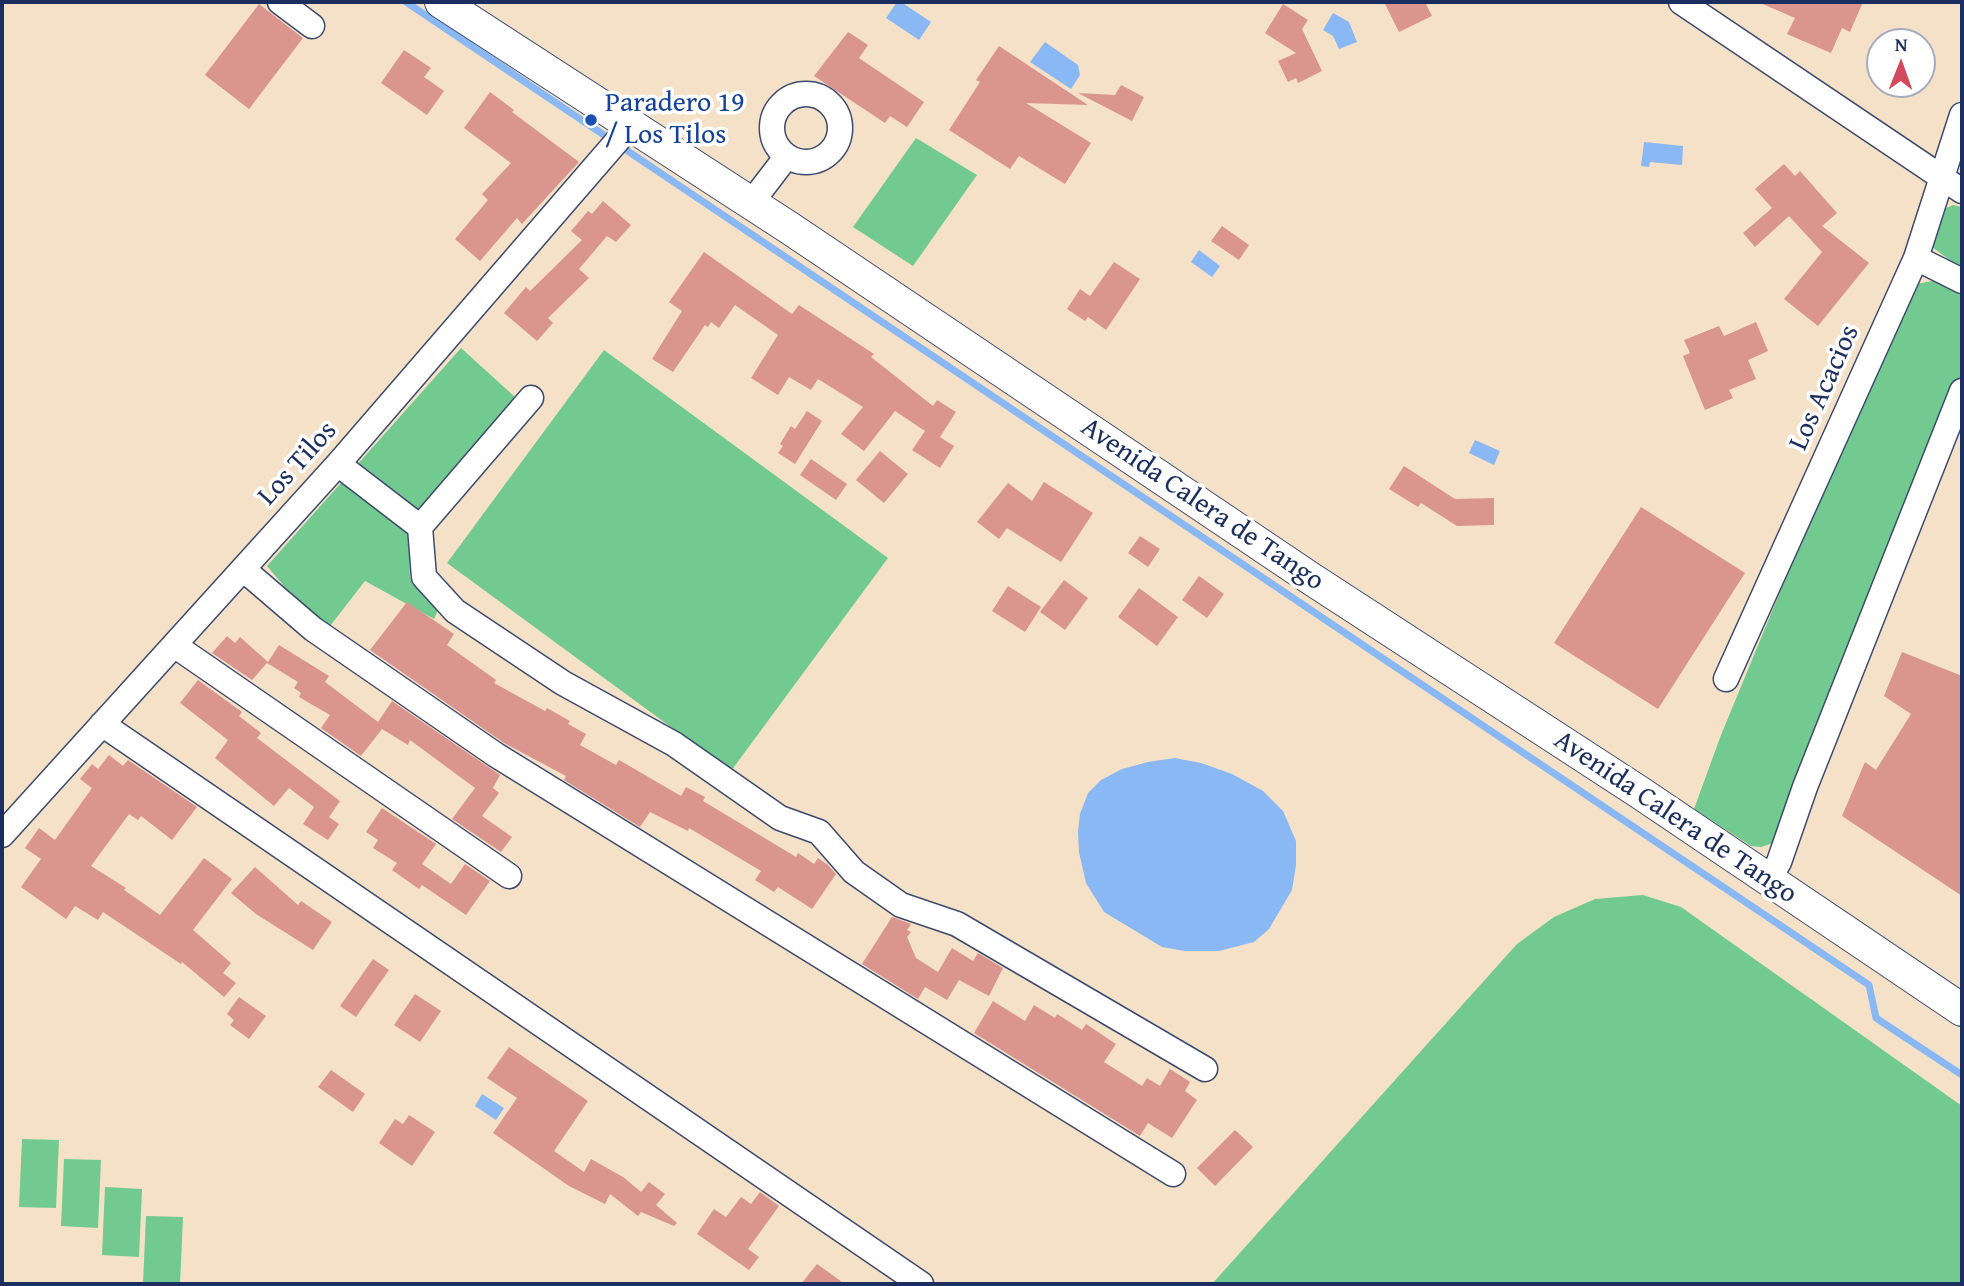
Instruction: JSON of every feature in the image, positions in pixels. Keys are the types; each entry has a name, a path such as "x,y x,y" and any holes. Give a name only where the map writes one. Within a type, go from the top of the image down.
{"main road":[{"name":"Avenida Calera de Tango","path":"441,2 620,140 751,203 1962,1010"}],"street":[{"path":"280,2 312,26"},
{"path":"1681,2 1953,185"},
{"name":"Los Acacios","path":"1726,679 1916,258 1953,185 1962,115"},
{"name":"Los Tilos","path":"2,835 338,464 620,140"},
{"path":"751,203 787,156"},
{"path":"1916,258 1962,281"},
{"path":"1769,880 1779,862 1805,788 1962,391"},
{"path":"531,398 420,527 424,577 455,611 563,683 674,744 780,818 819,832 854,872 901,905 957,924 1205,1069"},
{"path":"338,464 420,527"},
{"path":"243,569 313,629 496,755 1173,1174"},
{"path":"174,645 509,876"},
{"path":"102,724 921,1284"}],"green space":[{"path":"916,138 977,175 913,266 853,227"},
{"path":"1953,205 1962,207 1962,269 1932,247 1939,211"},
{"path":"1945,281 1962,289 1962,373 1779,833 1773,843 1761,847 1751,846 1694,809 1721,735 1901,299 1917,284"},
{"path":"461,348 515,397 421,510 408,532 410,578 441,604 434,619 365,581 330,626 299,604 267,566"},
{"path":"604,350 888,558 731,771 447,563"},
{"path":"1643,895 1681,907 1962,1106 1962,1284 1212,1284 1517,944 1554,917 1595,899"},
{"path":"22,1139 59,1140 56,1208 19,1207"},
{"path":"64,1159 101,1160 98,1228 61,1226"},
{"path":"105,1187 142,1189 139,1257 102,1255"},
{"path":"146,1216 183,1217 180,1284 143,1283"}],"water":[{"path":"897,2 931,22 919,40 886,18"},
{"path":"1333,13 1349,22 1357,42 1339,49 1333,36 1323,30"},
{"path":"1045,42 1078,65 1080,75 1071,89 1030,62"},
{"path":"1644,142 1683,146 1682,165 1650,162 1649,167 1641,166"},
{"path":"1199,250 1220,266 1212,277 1191,262"},
{"path":"1475,440 1500,451 1494,465 1469,453"},
{"path":"1175,758 1201,763 1232,774 1263,791 1283,811 1296,841 1292,890 1269,929 1254,942 1219,951 1185,951 1162,947 1104,912 1086,883 1079,852 1078,832 1080,814 1088,793 1101,780 1122,769"},
{"path":"482,1094 504,1108 496,1120 475,1106"}],"building":[{"path":"1384,2 1425,2 1432,16 1399,32"},
{"path":"1758,2 1863,2 1850,32 1842,28 1831,53 1787,34 1795,18"},
{"path":"259,4 303,38 249,109 205,75"},
{"path":"1283,4 1308,20 1302,29 1322,71 1298,83 1296,78 1288,82 1278,61 1296,53 1265,33"},
{"path":"848,32 868,45 859,58 924,102 907,127 890,116 885,123 814,76"},
{"path":"999,46 1088,105 1026,103 1091,143 1065,184 1019,156 1010,169 949,130 980,82 976,80"},
{"path":"404,50 431,68 424,77 444,91 427,115 381,83"},
{"path":"1121,85 1144,97 1132,121 1078,93 1115,95"},
{"path":"490,92 514,110 512,112 579,162 522,224 517,218 480,261 455,239 488,200 482,194 511,163 464,128"},
{"path":"1784,164 1795,176 1800,171 1837,213 1822,226 1869,263 1818,326 1784,299 1822,252 1789,216 1755,247 1743,233 1772,208 1755,189"},
{"path":"603,201 631,225 616,242 607,236 579,269 589,278 548,318 553,323 537,341 504,313 526,287 530,291 582,240 571,231 588,211 592,214"},
{"path":"1222,226 1249,245 1239,260 1211,241"},
{"path":"704,252 792,314 799,305 874,354 871,357 933,406 937,400 956,412 940,437 954,446 940,468 912,450 925,431 895,411 864,451 841,434 863,407 818,379 811,390 789,377 778,395 751,378 778,335 735,305 719,328 711,322 708,327 705,325 673,372 652,359 682,311 669,302"},
{"path":"1114,262 1140,279 1106,330 1088,317 1085,321 1067,309 1080,289 1090,296"},
{"path":"1756,322 1768,351 1748,360 1756,379 1729,390 1733,398 1705,410 1683,356 1690,353 1684,340 1719,326 1724,336"},
{"path":"807,411 822,421 795,464 778,453 783,446 780,444 791,426 795,429"},
{"path":"880,451 908,474 884,503 856,480"},
{"path":"811,459 847,484 836,500 800,475"},
{"path":"1404,466 1455,499 1494,498 1494,525 1457,526 1421,503 1418,507 1389,489"},
{"path":"1044,482 1093,513 1061,562 1007,528 999,539 977,522 1008,483 1032,501"},
{"path":"1641,507 1745,573 1658,709 1554,643"},
{"path":"1140,536 1160,549 1148,567 1128,553"},
{"path":"1199,576 1224,594 1207,618 1182,600"},
{"path":"1064,580 1088,598 1065,630 1040,612"},
{"path":"1008,586 1041,607 1025,632 992,611"},
{"path":"1139,588 1178,617 1157,646 1118,617"},
{"path":"407,602 454,634 447,645 496,680 494,683 545,711 547,708 586,734 580,745 616,765 619,760 681,796 686,787 705,797 703,801 796,857 798,853 814,864 818,858 828,865 836,874 812,909 778,887 774,892 755,880 761,871 689,828 688,831 650,812 640,827 564,780 566,776 504,743 370,650"},
{"path":"227,636 235,643 240,637 268,662 279,645 329,676 325,682 378,722 392,701 500,775 493,788 499,793 482,816 512,837 501,852 452,819 475,788 410,740 408,745 382,729 361,756 321,728 330,715 299,697 301,693 294,688 298,682 267,663 252,680 212,653"},
{"path":"1902,652 1962,676 1962,896 1842,816 1865,762 1876,770 1911,714 1884,696"},
{"path":"198,680 242,712 239,716 261,733 257,738 340,801 329,817 339,824 328,840 303,824 314,807 289,788 274,806 215,758 228,740 180,703"},
{"path":"109,755 123,766 128,760 197,807 172,840 141,816 138,820 129,814 91,866 126,888 124,890 160,915 204,858 232,879 193,930 231,963 223,973 236,983 224,997 182,962 181,964 103,912 98,920 75,906 66,919 21,887 41,859 25,848 39,828 55,840 92,788 80,779 92,764 98,769"},
{"path":"382,808 436,844 422,864 451,884 465,864 490,881 466,915 422,885 419,889 392,870 397,863 373,848 378,840 366,832"},
{"path":"255,867 298,905 301,901 332,922 313,950 256,914 231,893"},
{"path":"892,917 911,924 907,930 911,932 907,937 916,958 938,972 952,948 973,961 978,953 1003,968 989,996 959,980 947,1000 925,987 918,999 862,964"},
{"path":"373,959 389,970 356,1017 340,1006"},
{"path":"415,994 441,1011 420,1042 394,1025"},
{"path":"239,997 266,1016 249,1039 230,1025 234,1020 227,1014"},
{"path":"993,1001 1025,1021 1034,1005 1055,1018 1057,1014 1082,1030 1086,1024 1116,1044 1104,1062 1142,1086 1147,1078 1160,1086 1170,1069 1190,1082 1185,1091 1197,1100 1172,1138 1148,1123 1140,1136 974,1033"},
{"path":"509,1047 588,1101 554,1151 584,1172 591,1159 623,1177 641,1192 649,1182 665,1194 656,1205 677,1223 674,1226 641,1212 638,1216 610,1194 605,1204 569,1186 493,1133 517,1098 487,1078"},
{"path":"331,1070 365,1094 353,1112 318,1087"},
{"path":"409,1115 435,1132 412,1166 379,1143 395,1119 403,1124"},
{"path":"1235,1130 1253,1147 1215,1186 1197,1168"},
{"path":"760,1192 779,1206 748,1249 759,1257 749,1270 697,1234 714,1209 726,1217 741,1197 751,1204"},
{"path":"817,1264 845,1284 801,1284"}],"waterway":[{"path":"406,2 1869,985 1876,1018 1962,1075"}],"place":[{"name":"Paradero 19 / Los Tilos","path":"591,120"}]}
